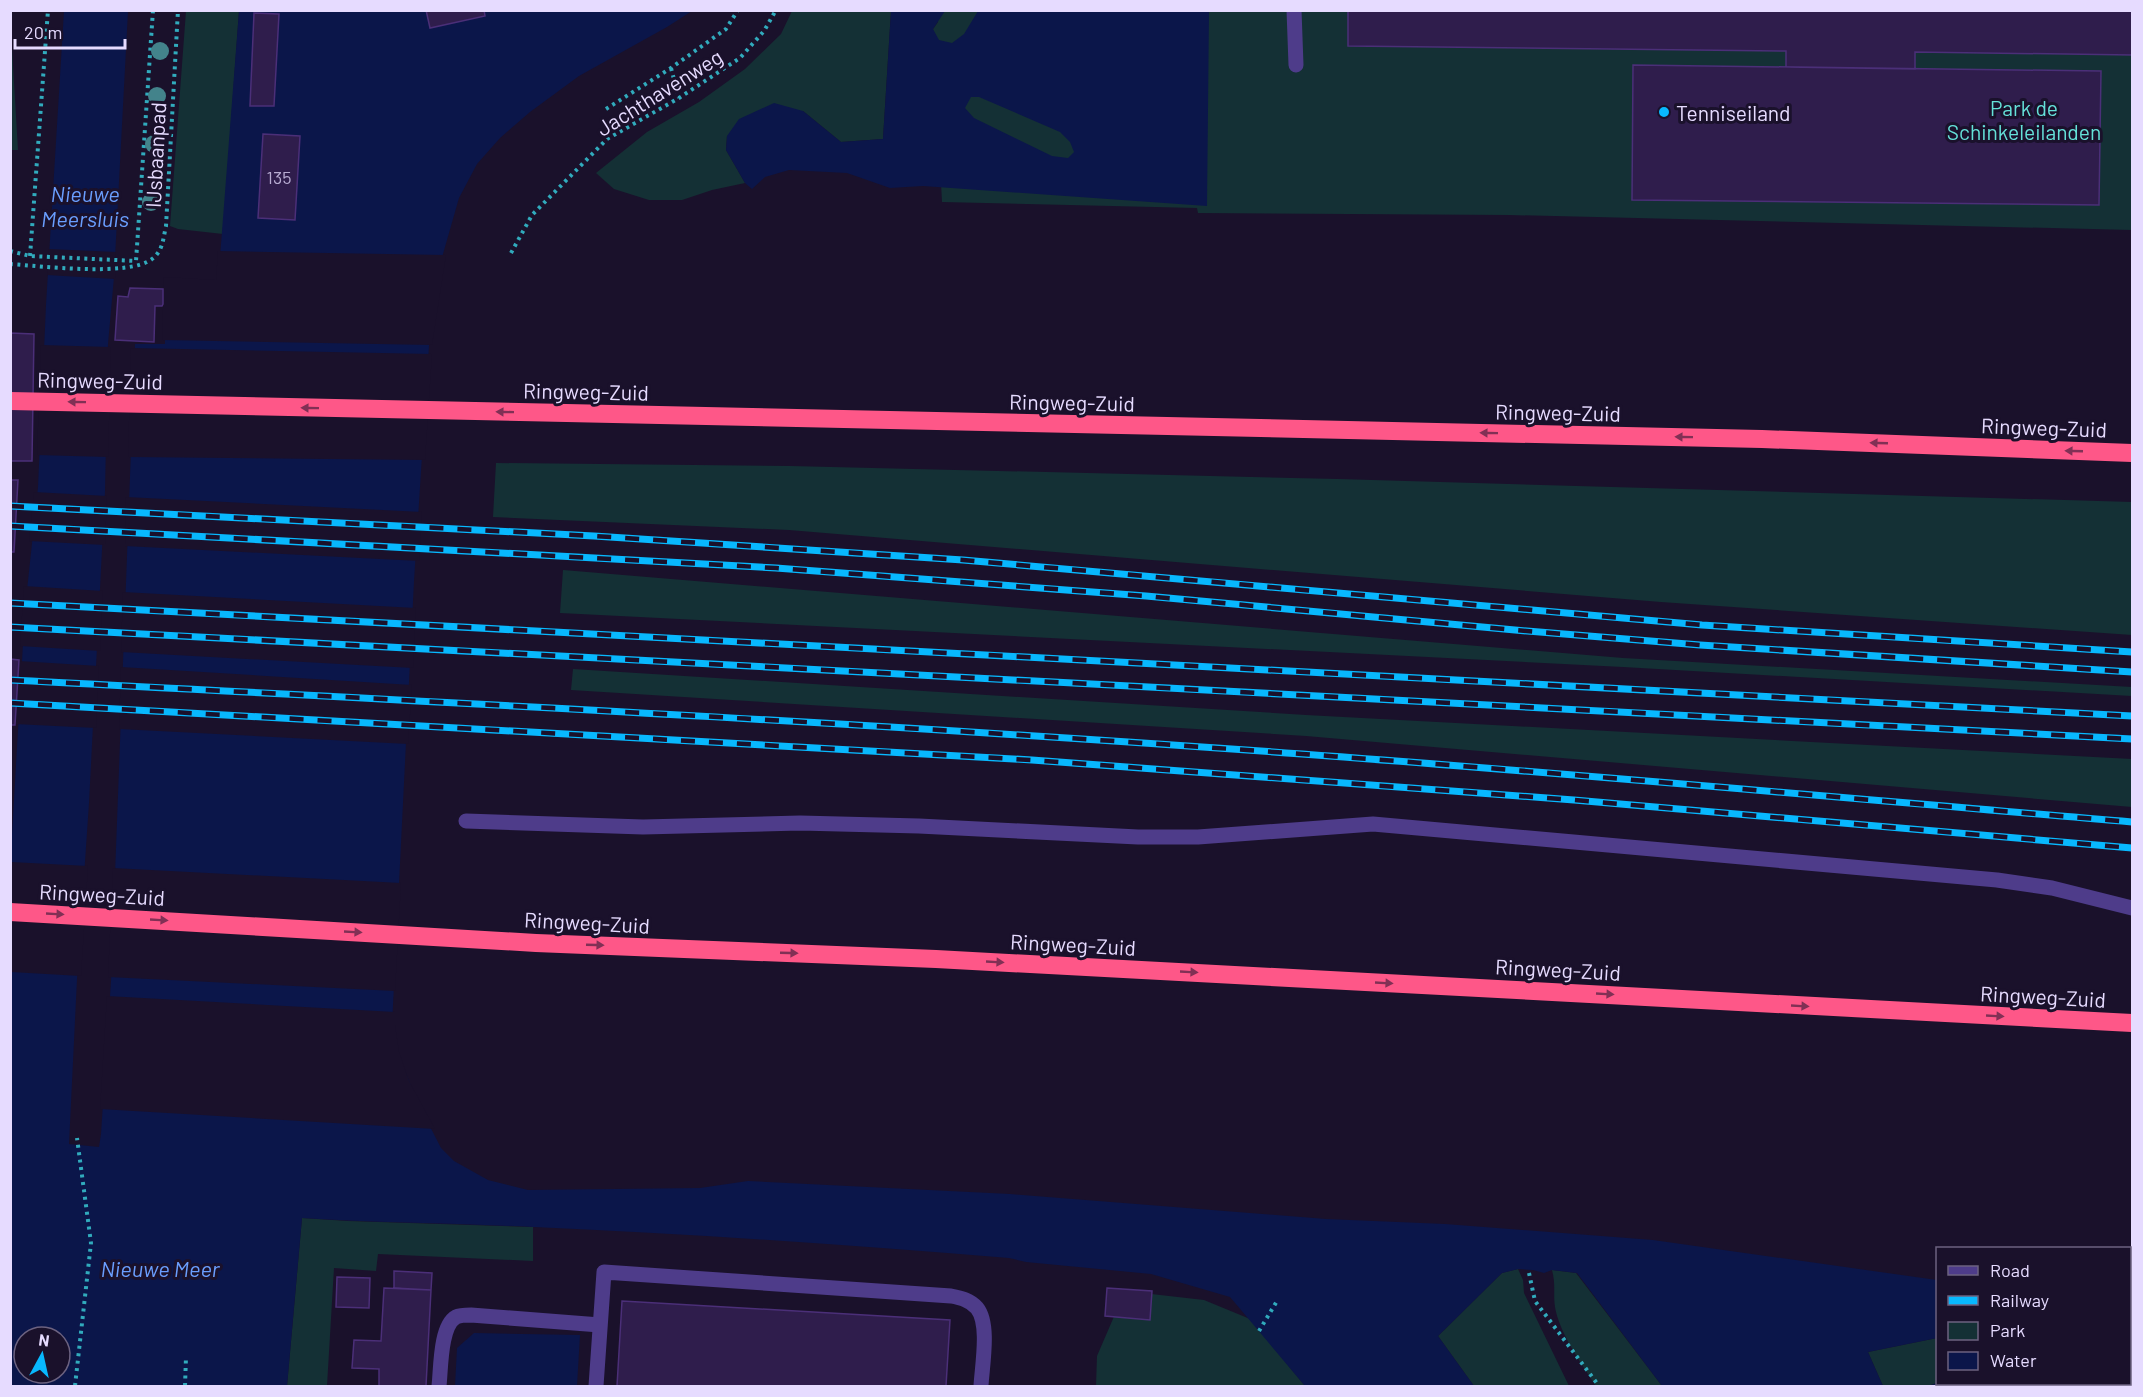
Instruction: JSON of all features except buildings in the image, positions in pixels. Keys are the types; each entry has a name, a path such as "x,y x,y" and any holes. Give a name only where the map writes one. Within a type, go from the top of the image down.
{"highway":[{"name":"Ringweg-Zuid","path":"10,401 1762,439 2133,453"},
{"name":"Ringweg-Zuid","path":"10,912 536,943 972,961 2133,1023"}],"lane":[{"path":"1293,10 1296,65"},
{"path":"466,821 643,826 895,825 1138,837 1198,837 1372,824 1997,880 2052,888 2133,908"},
{"path":"596,1386 604,1272 951,1296 965,1299 976,1308 983,1320 981,1386"},
{"path":"440,1386 445,1334 449,1323 458,1316 471,1314 600,1325"}],"path":[{"path":"30,256 48,10"},
{"path":"10,251 30,256 136,261 153,10"},
{"name":"IJsbaanpad","path":"10,264 115,269 136,267 151,260 161,249 166,226 178,10"},
{"path":"606,109 671,68 726,29 738,10"},
{"name":"Jachthavenweg","path":"511,253 532,215 607,139 679,98 740,58 764,31 776,10"},
{"path":"671,68 679,98"},
{"path":"75,1386 91,1243 77,1138"},
{"path":"1529,1274 1535,1301 1599,1386"},
{"path":"1260,1331 1277,1301"},
{"path":"185,1386 186,1357"}],"green space":[{"name":"Tenniseiland","path":"937,10 2132,11 2132,230 1509,215 1198,213 1197,208 942,202 933,29 938,22"},
{"path":"186,11 239,11 223,234 170,226"},
{"path":"792,11 891,11 883,139 841,142 803,111 727,136 726,150 745,183 712,190 682,200 649,200 614,189 596,173 647,132 699,102 745,69 781,34"},
{"path":"11,31 18,150 11,150"},
{"path":"496,463 790,466 1338,479 2132,502 2132,635 1661,602 789,530 493,517"},
{"path":"563,570 1623,658 2132,687 2132,696 1623,667 560,613"},
{"path":"573,669 1306,715 2132,759 2132,807 1306,736 571,690"},
{"path":"302,1218 533,1227 533,1261 378,1254 376,1271 334,1268 327,1386 287,1386"},
{"path":"1518,1269 1523,1280 1524,1293 1569,1386 1474,1386 1438,1336 1502,1273"},
{"path":"1552,1270 1576,1273 1662,1386 1596,1386 1572,1348 1557,1317"},
{"path":"1125,1291 1204,1300 1250,1319 1305,1386 1096,1386 1097,1356"},
{"path":"1936,1338 1936,1383 1928,1386 1883,1386 1868,1352"}],"water":[{"path":"64,11 128,11 114,277 108,344 105,491 69,1144 99,1147 111,981 135,344 165,344 165,280 218,283 239,11 692,11 579,76 530,112 500,138 477,164 459,198 443,254 429,346 414,581 392,1025 397,1052 419,1105 441,1148 454,1161 488,1180 528,1190 700,1188 748,1181 1010,1194 1326,1219 1445,1224 1653,1240 1936,1280 1936,1338 1868,1352 1883,1386 1662,1386 1577,1273 1552,1270 1544,1273 1518,1269 1502,1273 1438,1336 1474,1386 1305,1386 1230,1297 1151,1274 1026,1262 1009,1258 771,1240 302,1218 287,1386 11,1386 11,852 25,609 38,487 46,305"},
{"path":"891,11 945,11 933,29 939,40 952,43 964,34 978,11 1209,11 1207,206 923,186 890,188 847,173 789,170 765,177 752,189 745,183 726,150 727,136 739,119 774,103 803,111 841,142 883,139","holes":["971,97 979,97 1060,132 1070,142 1074,152 1068,158 1052,156 974,118 965,108"]},
{"path":"2132,1311 2132,1386 1928,1386 1936,1383 2131,1385"},
{"path":"474,1333 580,1335 577,1386 455,1386 457,1348"}],"pier":[{"path":"49,249 116,252 115,279 47,275"},
{"path":"218,251 446,255 432,345 162,340 164,277 216,280"},
{"path":"41,345 111,347 108,457 37,455"},
{"path":"131,348 432,354 425,460 128,457"},
{"path":"34,492 107,496 105,545 29,541"},
{"path":"126,497 422,512 419,561 125,546"},
{"path":"24,586 103,591 100,651 20,646"},
{"path":"123,592 416,608 413,668 121,652"},
{"path":"19,661 99,666 96,728 15,724"},
{"path":"121,667 412,685 408,744 119,729"},
{"path":"11,862 88,866 81,976 11,972"},
{"path":"113,868 401,883 395,991 108,977"},
{"path":"107,996 395,1012 399,1052 409,1081 435,1129 100,1109"}],"railway":[{"path":"10,506 594,536 963,560 1702,625 2132,652"},
{"path":"10,526 776,568 1146,596 1700,645 2132,672"},
{"path":"10,603 2132,716"},
{"path":"10,627 2132,739"},
{"path":"10,680 979,732 1510,770 2132,822"},
{"path":"10,703 1032,760 1574,800 2132,848"}],"place":[{"name":"Tenniseiland","path":"1664,112"}],"park label":[{"name":"Park de Schinkeleilanden","path":"2024,119"}],"water label":[{"name":"Nieuwe Meersluis","path":"85,206"},
{"name":"Nieuwe Meer","path":"160,1268"}]}
